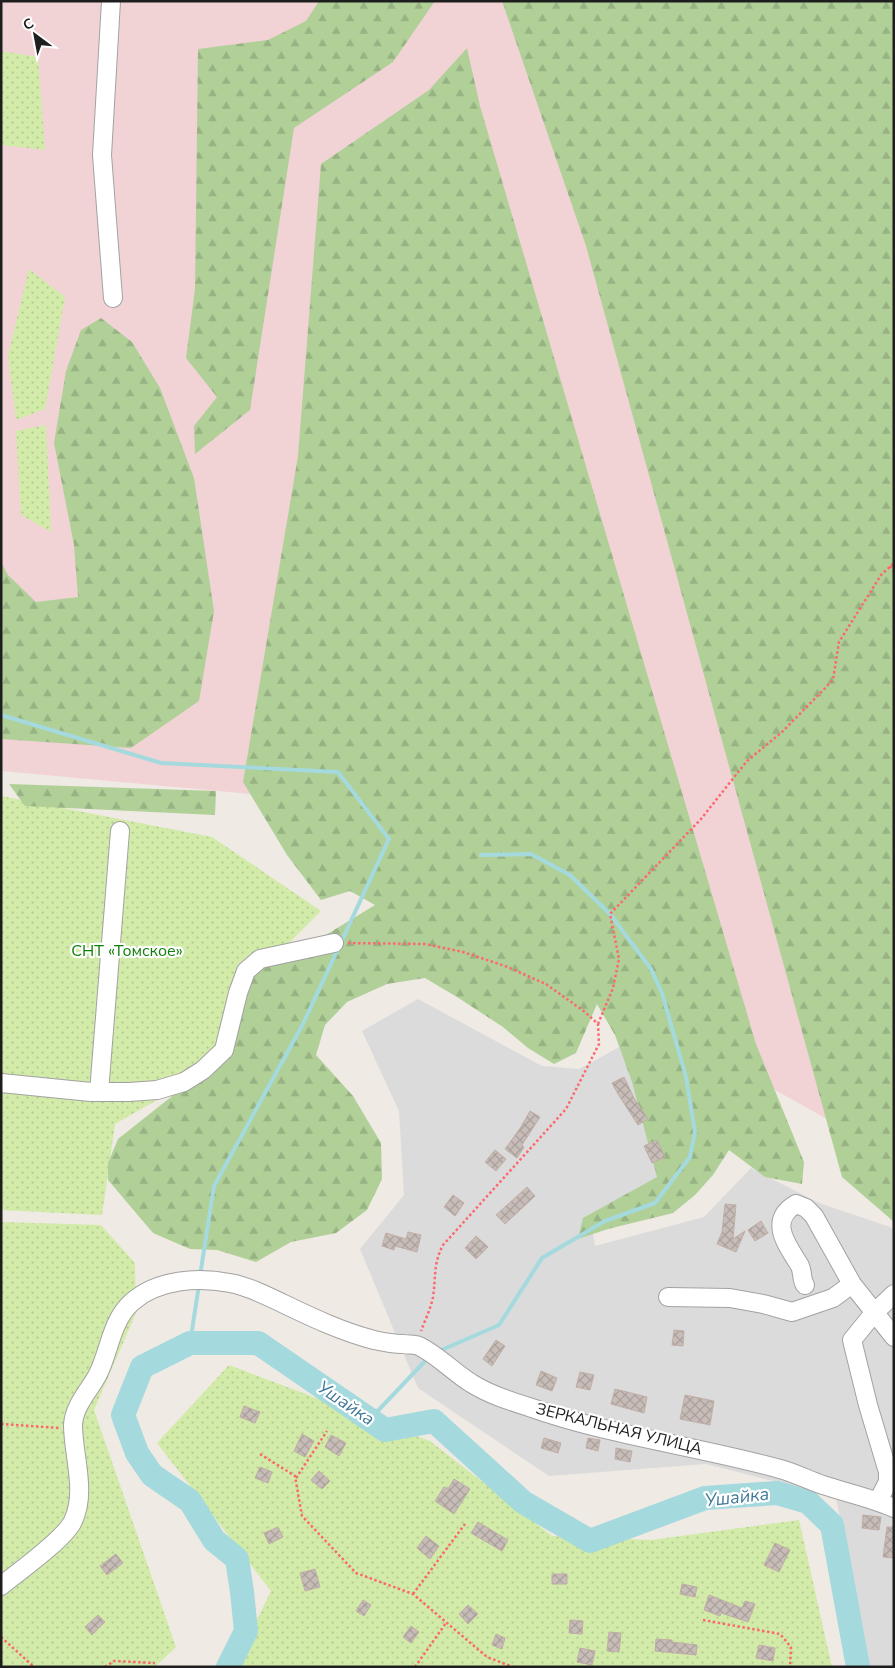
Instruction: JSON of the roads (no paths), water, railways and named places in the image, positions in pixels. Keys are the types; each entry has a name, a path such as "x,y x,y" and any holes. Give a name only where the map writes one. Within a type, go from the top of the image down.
{"street":[{"path":"111,1 102,155 113,298"},
{"path":"98,1092 120,831"},
{"path":"1,1083 98,1092 129,1092 157,1090 184,1082 203,1070 224,1050 236,1000 246,971 260,959 334,943"},
{"path":"805,1285 802,1280 802,1268 785,1244 782,1228 782,1218 796,1204 806,1208 814,1216 852,1284 894,1337"},
{"name":"ЗЕРКАЛЬНАЯ УЛИЦА","path":"1,1586 63,1535 73,1521 78,1502 80,1479 73,1420 82,1399 98,1374 114,1328 132,1302 153,1289 176,1280 232,1283 342,1330 376,1340 416,1344 442,1360 471,1383 504,1398 589,1426 704,1450 782,1470 886,1504"},
{"path":"668,1297 730,1298 792,1312 833,1298 852,1284"},
{"path":"886,1504 888,1472 868,1405 852,1340 874,1313 894,1294"}],"waterway":[{"path":"1,715 161,763 338,772 389,839 303,1024 214,1186 200,1276"},
{"path":"437,1352 499,1325 542,1258 605,1221 655,1203 690,1157 695,1132 686,1077 662,993 651,969 610,914 570,875 531,854 481,855"},
{"path":"190,1343 199,1285"},
{"name":"Ушайка","path":"228,1667 246,1631 237,1559 214,1540 190,1501 152,1475 137,1453 123,1415 142,1367 190,1343 258,1343 385,1430 434,1421 523,1502 590,1541 705,1498 777,1493 808,1502 832,1525 858,1667"},
{"path":"370,1419 429,1357"}],"park label":[{"name":"СНТ «Томское»","path":"127,951"}]}
